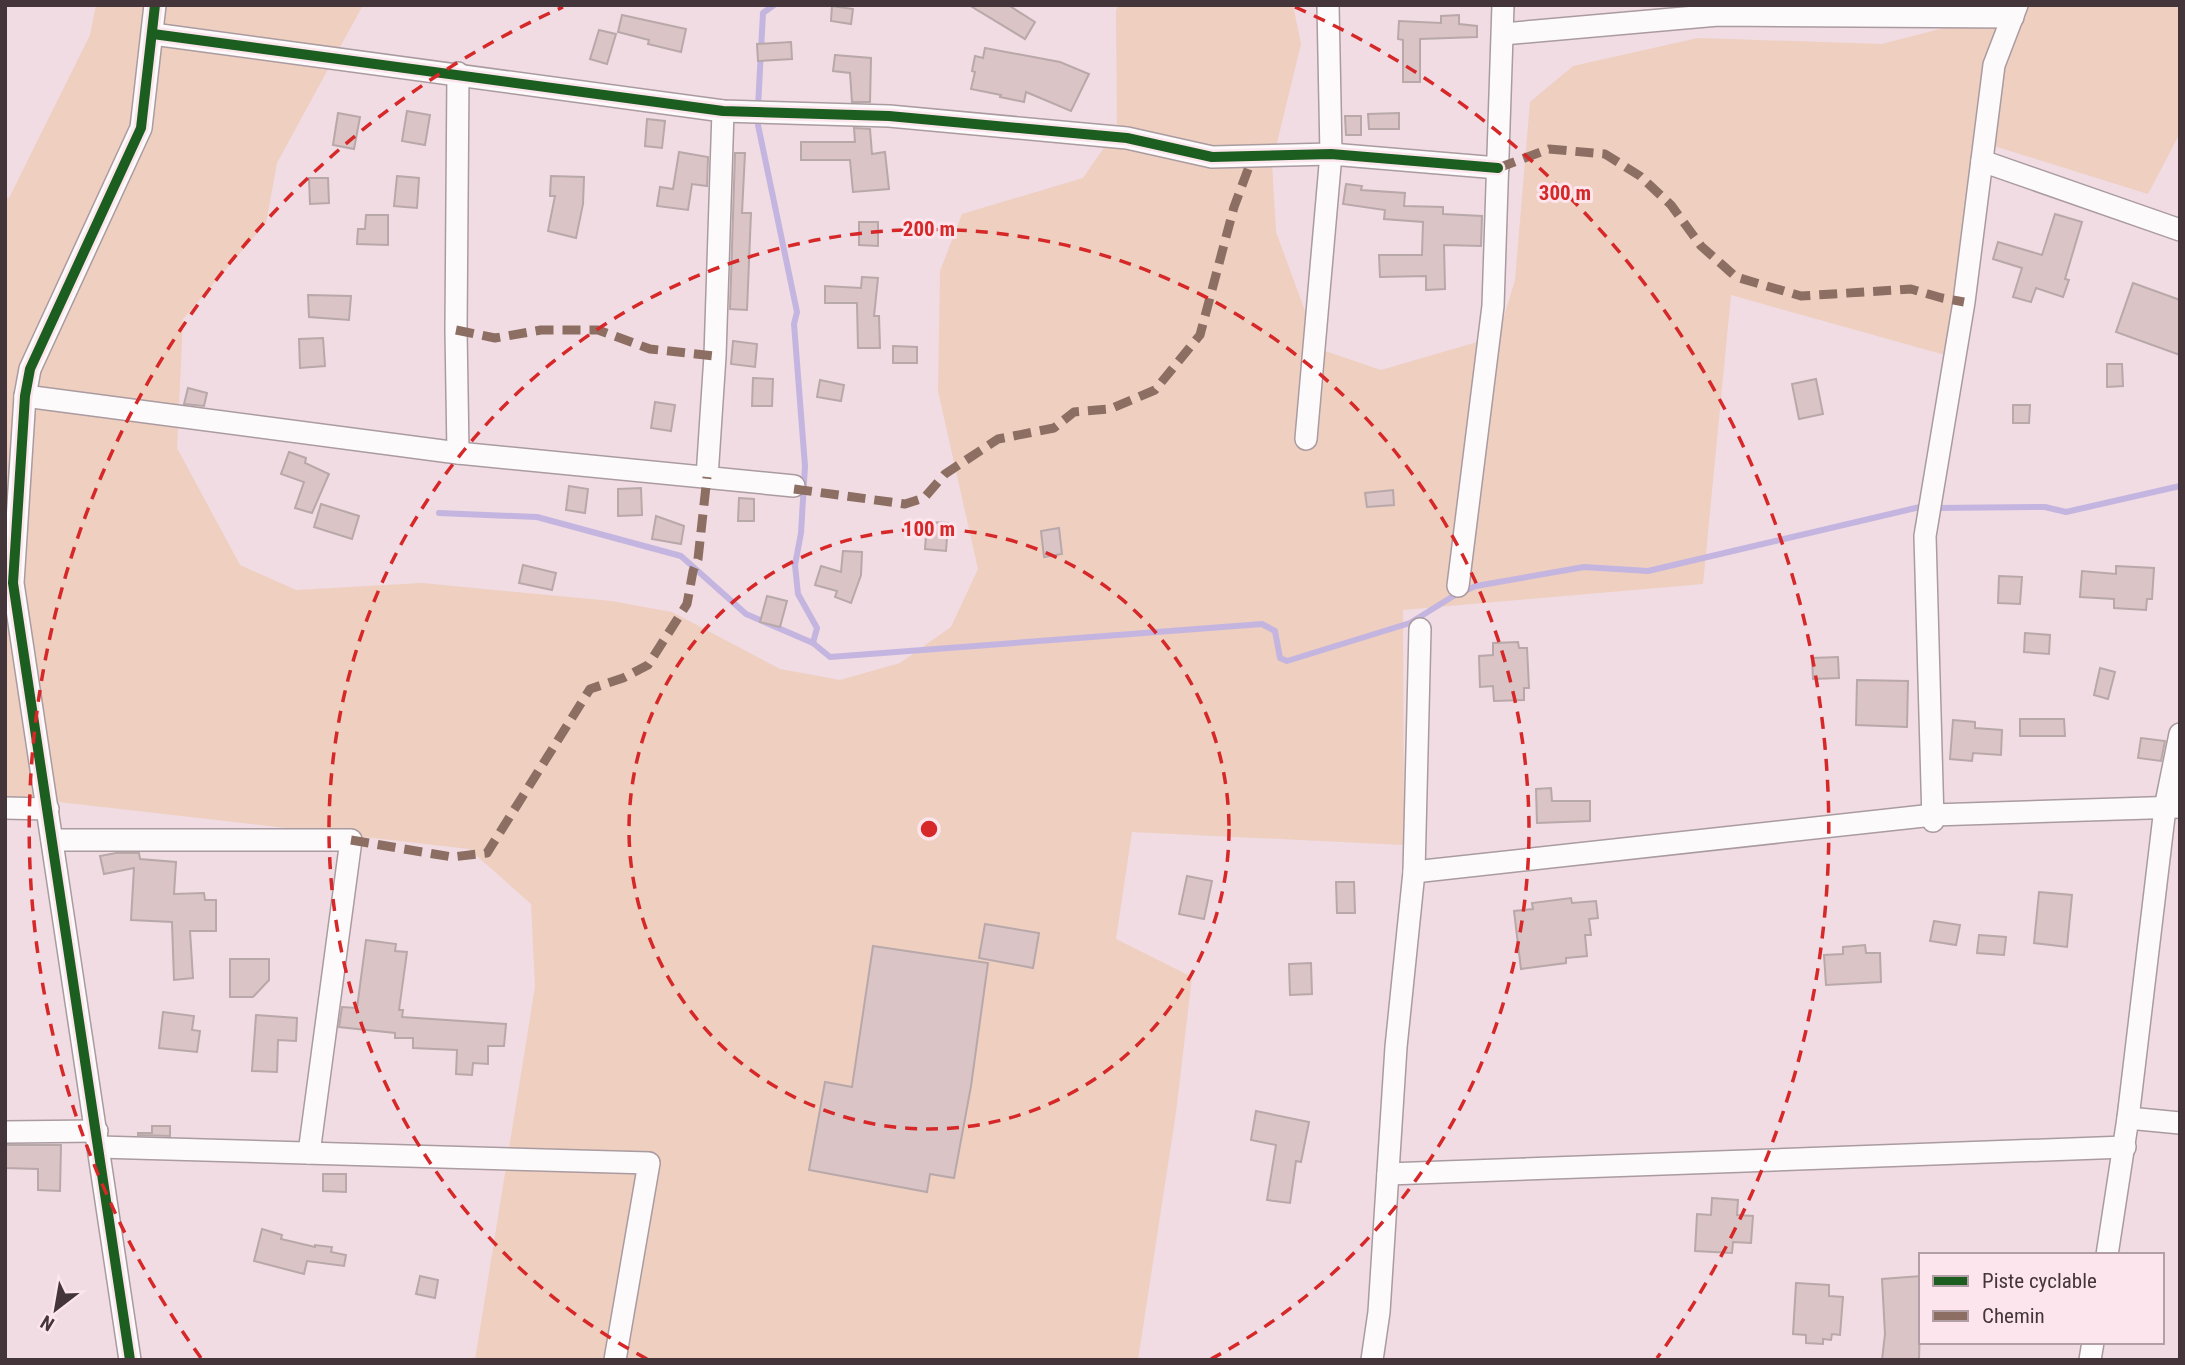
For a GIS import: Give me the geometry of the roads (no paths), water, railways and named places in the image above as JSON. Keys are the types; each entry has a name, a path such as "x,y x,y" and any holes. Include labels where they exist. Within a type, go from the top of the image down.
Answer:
{"street":[{"path":"130,1360 48,809 9,584 24,396 30,369 141,128 155,5"},
{"path":"1306,439 1331,154 1328,5"},
{"path":"1458,586 1493,306 1503,5"},
{"path":"1503,34 1715,10 2015,11 1994,65 1964,302 1925,536 1933,818"},
{"path":"153,34 458,73 723,111 889,116 1127,138 1212,157 1331,154 1498,168"},
{"path":"458,73 458,453"},
{"path":"707,477 715,356 723,111"},
{"path":"1982,161 2180,230"},
{"path":"24,396 458,453 794,486"},
{"path":"1372,1360 1379,1312 1396,1047 1414,872 1420,629"},
{"path":"2107,1253 2125,1147 2180,734"},
{"path":"5,808 48,809"},
{"path":"1414,872 1933,818 2172,808"},
{"path":"52,840 351,840 309,1153"},
{"path":"2129,1118 2180,1123"},
{"path":"5,1132 309,1153 649,1163 615,1360"},
{"path":"1388,1174 2125,1147"}],"waterway":[{"path":"758,107 763,13 774,5"},
{"path":"758,125 797,312 794,324 805,466 801,533 795,565 798,594 817,628 813,643 830,657 1262,624 1275,631 1280,658 1287,661 1410,623 1455,595 1476,586 1584,567 1648,571 1924,506"},
{"path":"1935,508 2045,507 2066,512 2180,486"},
{"path":"439,513 537,517 681,556 746,614 813,643"}]}
